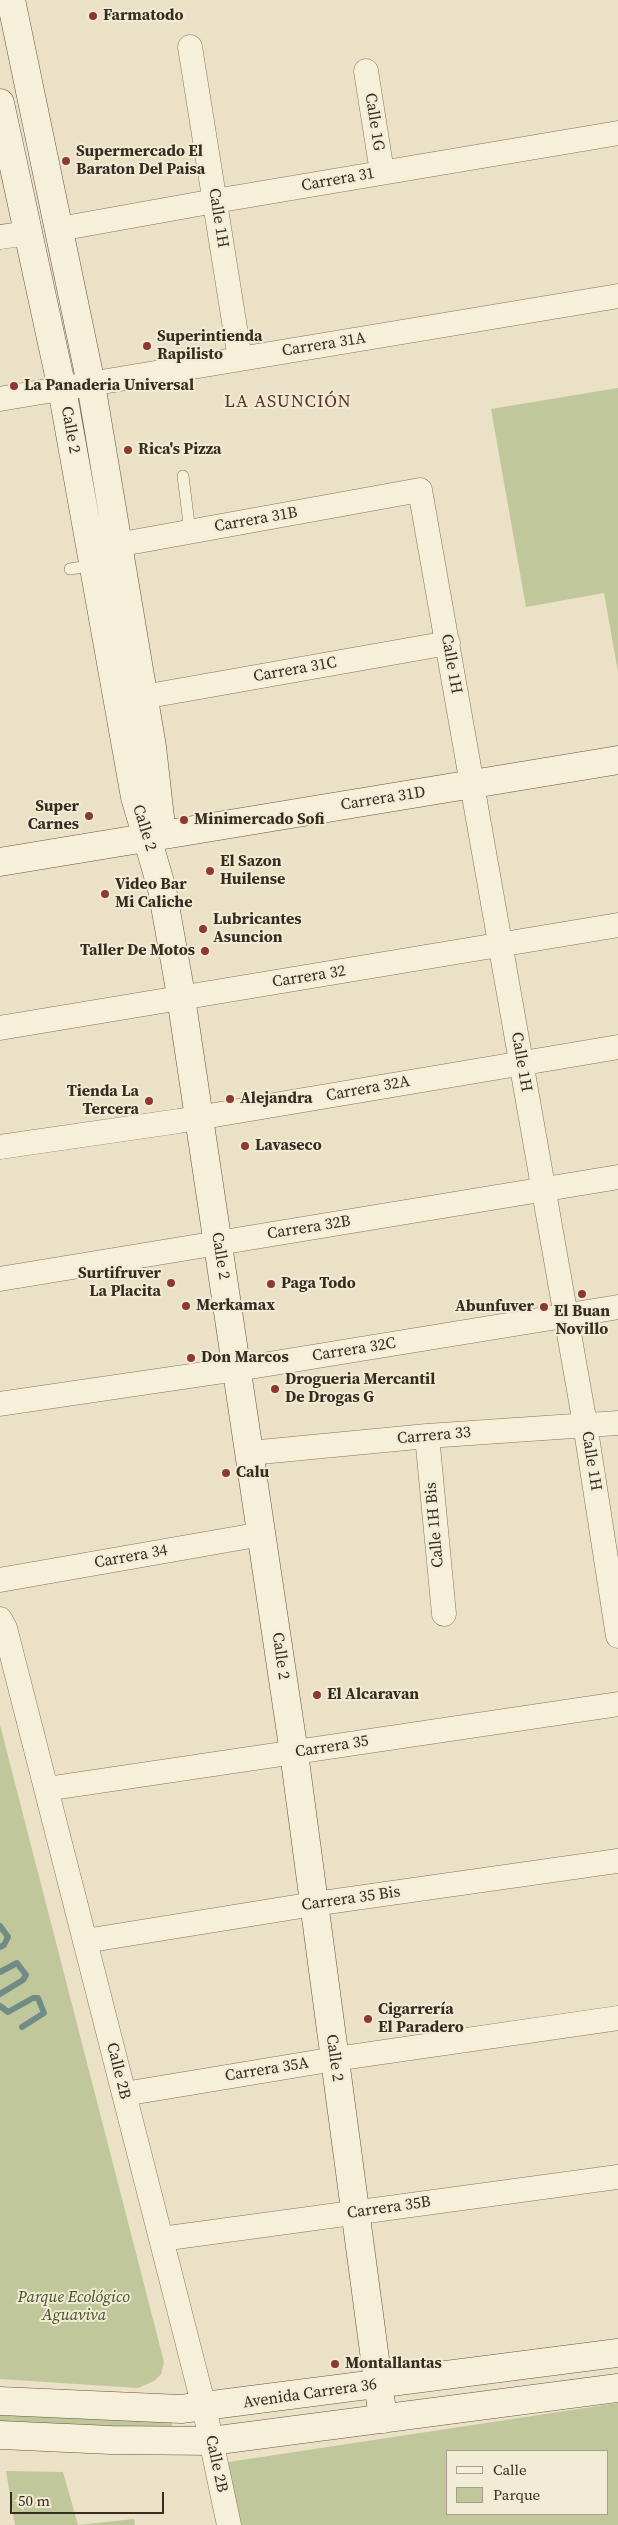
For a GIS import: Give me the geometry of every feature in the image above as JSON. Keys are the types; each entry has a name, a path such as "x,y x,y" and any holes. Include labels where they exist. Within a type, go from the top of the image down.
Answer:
{"street":[{"name":"Calle 2","path":"11,0 91,384 143,697 154,837 182,997 294,1753 383,2419"},
{"name":"Calle 1H","path":"190,47 240,359"},
{"name":"Calle 1G","path":"366,71 382,172"},
{"name":"Calle 2","path":"0,103 62,389 85,561 135,796 154,837"},
{"name":"Carrera 31","path":"59,230 382,172 618,133"},
{"path":"0,237 28,233"},
{"name":"Carrera 31A","path":"0,399 618,296"},
{"name":"Calle 1H","path":"420,490 585,1424 618,1636"},
{"name":"Carrera 31B","path":"85,561 118,545 420,490"},
{"name":"Carrera 31C","path":"143,697 448,643"},
{"name":"Carrera 31D","path":"0,862 618,760"},
{"name":"Carrera 32","path":"0,1028 618,925"},
{"name":"Carrera 32A","path":"0,1147 200,1117 618,1047"},
{"name":"Carrera 32B","path":"0,1279 618,1177"},
{"name":"Carrera 32C","path":"0,1404 238,1369 618,1307"},
{"name":"Carrera 33","path":"250,1453 427,1436 618,1423"},
{"name":"Calle 1H Bis","path":"427,1436 444,1614"},
{"name":"Carrera 34","path":"0,1580 262,1534"},
{"name":"Calle 2B","path":"0,1619 5,1628 204,2407 229,2525"},
{"name":"Carrera 35","path":"46,1789 618,1704"},
{"name":"Carrera 35 Bis","path":"85,1941 314,1904 618,1861"},
{"name":"Carrera 35A","path":"124,2094 335,2059 618,2018"},
{"name":"Carrera 35B","path":"161,2239 618,2177"},
{"name":"Avenida Carrera 36","path":"0,2401 164,2409 204,2407 618,2353"},
{"name":"Avenida Carrera 36","path":"0,2435 111,2440 211,2441 618,2388"}],"lane":[{"path":"183,476 190,532"}],"green space":[{"path":"618,388 618,672 604,593 526,607 491,409"},
{"name":"Parque Ecológico Aguaviva","path":"0,1725 164,2362 161,2374 154,2381 138,2388 0,2379"},
{"path":"618,2403 618,2525 238,2525 222,2463"},
{"path":"0,2412 172,2418 172,2431 0,2426"},
{"path":"6,2471 63,2472 78,2525 15,2525"},
{"path":"134,2519 135,2525 78,2525"}],"waterway":[{"path":"0,1926 8,1937 4,1945 0,1947"},
{"path":"0,1972 17,1963 26,1975 23,1980 0,1994"},
{"path":"0,2006 8,2012 33,1998 38,1998 44,2013 22,2027"}],"place":[{"name":"Farmatodo","path":"93,16"},
{"name":"Supermercado El Baraton Del Paisa","path":"66,161"},
{"name":"Superintienda Rapilisto","path":"147,346"},
{"name":"La Panaderia Universal","path":"14,386"},
{"name":"Rica's Pizza","path":"128,450"},
{"name":"Super Carnes","path":"89,816"},
{"name":"Minimercado Sofi","path":"184,820"},
{"name":"El Sazon Huilense","path":"210,871"},
{"name":"Video Bar Mi Caliche","path":"105,894"},
{"name":"Lubricantes Asuncion","path":"203,929"},
{"name":"Taller De Motos","path":"205,951"},
{"name":"Alejandra","path":"230,1099"},
{"name":"Tienda La Tercera","path":"149,1101"},
{"name":"Lavaseco","path":"245,1146"},
{"name":"Surtifruver La Placita","path":"171,1283"},
{"name":"Paga Todo","path":"271,1284"},
{"name":"El Buan Novillo","path":"582,1294"},
{"name":"Merkamax","path":"186,1306"},
{"name":"Abunfuver","path":"544,1307"},
{"name":"Don Marcos","path":"191,1358"},
{"name":"Drogueria Mercantil De Drogas G","path":"275,1389"},
{"name":"Calu","path":"226,1473"},
{"name":"El Alcaravan","path":"317,1695"},
{"name":"Cigarrería El Paradero","path":"368,2019"},
{"name":"Montallantas","path":"335,2364"}],"district":[{"name":"LA ASUNCIÓN","path":"288,402"}]}
